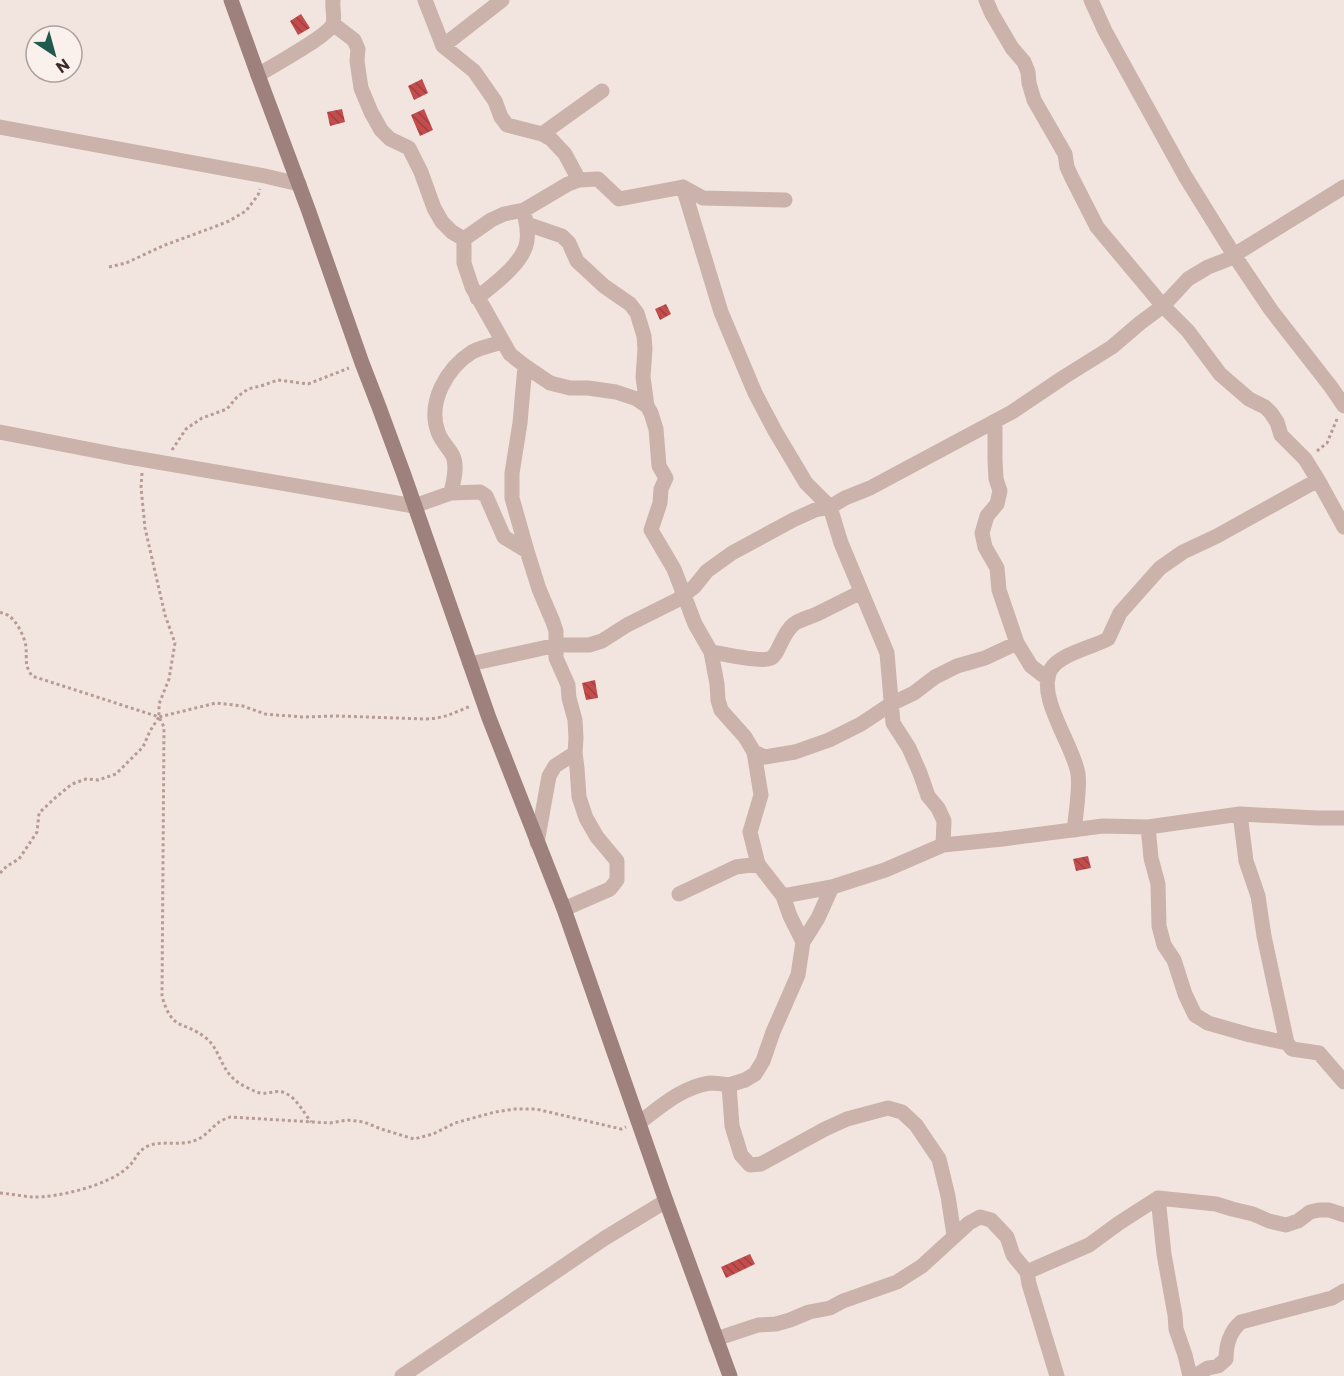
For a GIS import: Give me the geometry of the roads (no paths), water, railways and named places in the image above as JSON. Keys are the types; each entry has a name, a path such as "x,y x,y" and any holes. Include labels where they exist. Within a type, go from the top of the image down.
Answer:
{"main road":[{"path":"231,0 489,718 564,909 666,1202 730,1376"}],"street":[{"path":"258,75 322,35 333,24 333,0"},
{"path":"443,46 502,0"},
{"path":"986,0 1012,48 1024,62 1034,100 1065,154 1071,176 1096,227 1163,306 1188,331 1225,378 1249,399 1265,407 1271,413 1281,435 1305,459 1344,527"},
{"path":"1091,0 1105,31 1185,176 1271,310 1331,387 1341,411"},
{"path":"424,1 443,46 474,71 495,101 507,125 542,134 551,139 565,154 579,180"},
{"path":"333,24 354,40 358,49 357,61 361,88 381,130 390,139 409,148 442,222 464,239"},
{"path":"542,134 602,91"},
{"path":"0,127 299,184"},
{"path":"525,217 568,184 598,178 619,199 683,187 703,198 785,200"},
{"path":"683,187 721,312 755,393 806,483 830,507 841,543 884,642 893,723 909,748 928,796 938,808 944,821 943,844"},
{"path":"470,664 557,645 589,645 602,641 627,625 685,595 707,571 732,553 814,510 830,507 870,488 1012,412 1112,347 1163,306 1188,279 1234,255 1344,187"},
{"path":"464,239 491,220 504,214 525,217 562,236 569,243 577,261 604,286 630,304 637,314 644,336 643,377 647,406 656,429 659,466 666,478 651,530 674,569 695,624 711,652 718,700 722,710 745,737 754,752 761,795 750,832 758,856 758,864 783,896 803,942"},
{"path":"477,298 520,259 527,243 525,217"},
{"path":"464,239 465,263 472,287 510,354 550,383 570,388 616,392 637,399 647,406"},
{"path":"451,493 454,458 438,433 435,418 437,398 450,371 463,359 473,352 504,342"},
{"path":"525,366 520,423 512,473 512,498 539,589 556,631 556,658 568,685 575,720 579,797 586,818 597,837 617,861 617,880 610,890 564,909"},
{"path":"995,421 996,479 1000,491 996,504 987,516 982,533 985,547 997,568 999,590 1017,643 1031,666 1048,678"},
{"path":"0,432 150,461 414,506 451,493 480,492 486,496 504,537 527,551"},
{"path":"1074,830 1079,776 1076,761 1061,731 1047,688 1051,669 1062,659 1075,652 1108,639 1120,613 1160,568 1183,552 1217,536 1318,480"},
{"path":"711,652 752,659 771,658 776,654 787,630 795,623 861,592"},
{"path":"754,752 765,757 795,752 845,732 914,693 935,676 957,666 985,658 1017,643"},
{"path":"537,843 549,776 555,766 575,753"},
{"path":"783,896 832,887 885,870 943,844 1103,826 1148,827 1240,814 1344,818"},
{"path":"1240,814 1246,861 1258,896 1264,936 1287,1043 1292,1049 1318,1053 1344,1082"},
{"path":"1148,827 1151,858 1158,885 1159,926 1164,945 1174,960 1189,1006 1195,1016 1208,1023 1287,1043"},
{"path":"679,894 736,867 758,864"},
{"path":"639,1123 665,1103 693,1087 712,1083 729,1085 755,1074 763,1061 798,975 803,942 818,918 832,887"},
{"path":"729,1085 732,1126 741,1155 750,1165 761,1164 847,1119 888,1108 902,1112 916,1125 939,1159 954,1235"},
{"path":"1027,1272 1089,1245 1158,1198 1216,1204 1286,1225 1298,1221 1310,1212 1319,1210 1329,1210 1344,1215"},
{"path":"1158,1198 1176,1329 1190,1376"},
{"path":"402,1376 605,1238 666,1202"},
{"path":"716,1339 758,1325 783,1322 809,1312 830,1308 843,1300 897,1282 922,1266 954,1235 980,1217 991,1220 1007,1238 1013,1255 1027,1272 1057,1376"},
{"path":"1195,1376 1208,1368 1218,1366 1226,1359 1229,1339 1234,1327 1240,1322 1332,1298 1344,1291"}]}
